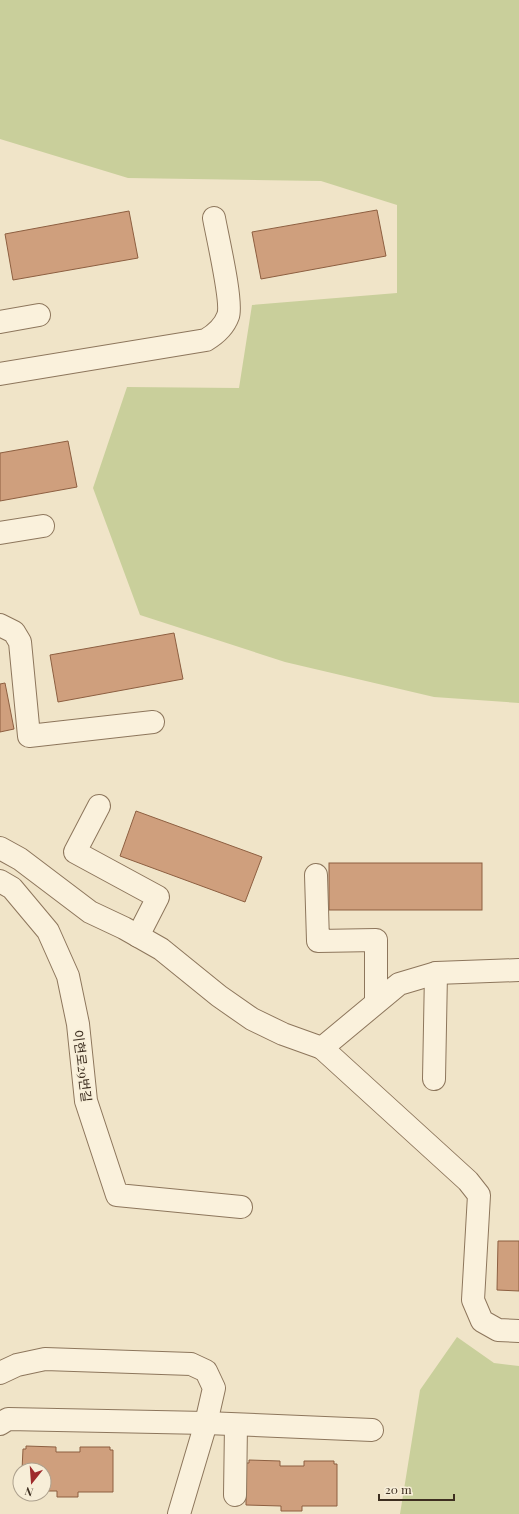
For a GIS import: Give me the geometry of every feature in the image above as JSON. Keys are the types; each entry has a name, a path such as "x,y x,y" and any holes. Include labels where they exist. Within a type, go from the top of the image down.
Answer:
{"street":[{"path":"0,374 206,340 216,334 223,326 229,314 228,298 214,218"},
{"path":"0,322 39,315"},
{"path":"0,533 43,526"},
{"path":"0,625 14,632 20,642 29,736 153,722"},
{"path":"99,806 75,852 158,896 138,936"},
{"path":"0,848 20,859 90,912 161,948 219,996 252,1019 283,1034 322,1048 468,1181 479,1195 473,1300 482,1321 498,1330 519,1331"},
{"path":"316,875 318,940 376,940 376,1002"},
{"name":"이현로29번길","path":"0,881 12,888 48,931 68,976 78,1024 86,1101 117,1195 241,1207"},
{"path":"322,1048 399,984 436,973 519,970"},
{"path":"434,1079 436,973"},
{"path":"0,1373 17,1365 45,1359 191,1364 206,1371 214,1388 206,1423 179,1514"},
{"path":"0,1424 8,1419 206,1423 372,1430"},
{"path":"235,1495 236,1425"}],"green space":[{"path":"0,0 519,0 519,703 434,697 285,662 140,615 93,488 127,387 239,388 252,305 397,293 397,205 321,181 128,178 0,139"},
{"path":"457,1337 494,1363 519,1366 519,1514 400,1514 420,1390"}],"building":[{"path":"377,210 386,256 261,279 252,232"},
{"path":"129,211 138,258 13,280 5,234"},
{"path":"68,441 77,487 0,501 0,453"},
{"path":"174,633 183,679 58,702 50,655"},
{"path":"5,683 14,729 0,732 0,684"},
{"path":"136,811 262,857 245,902 120,856"},
{"path":"329,863 482,863 482,910 329,910"},
{"path":"498,1241 519,1241 519,1291 497,1290"},
{"path":"26,1446 56,1447 56,1452 80,1452 80,1447 110,1447 110,1450 113,1450 113,1492 78,1492 78,1497 57,1497 57,1491 52,1491 52,1462 22,1462 23,1449 26,1449"},
{"path":"249,1460 280,1461 280,1466 304,1466 304,1461 334,1461 334,1464 337,1464 337,1506 302,1506 302,1511 281,1511 281,1506 246,1505 246,1463 249,1463"}]}
